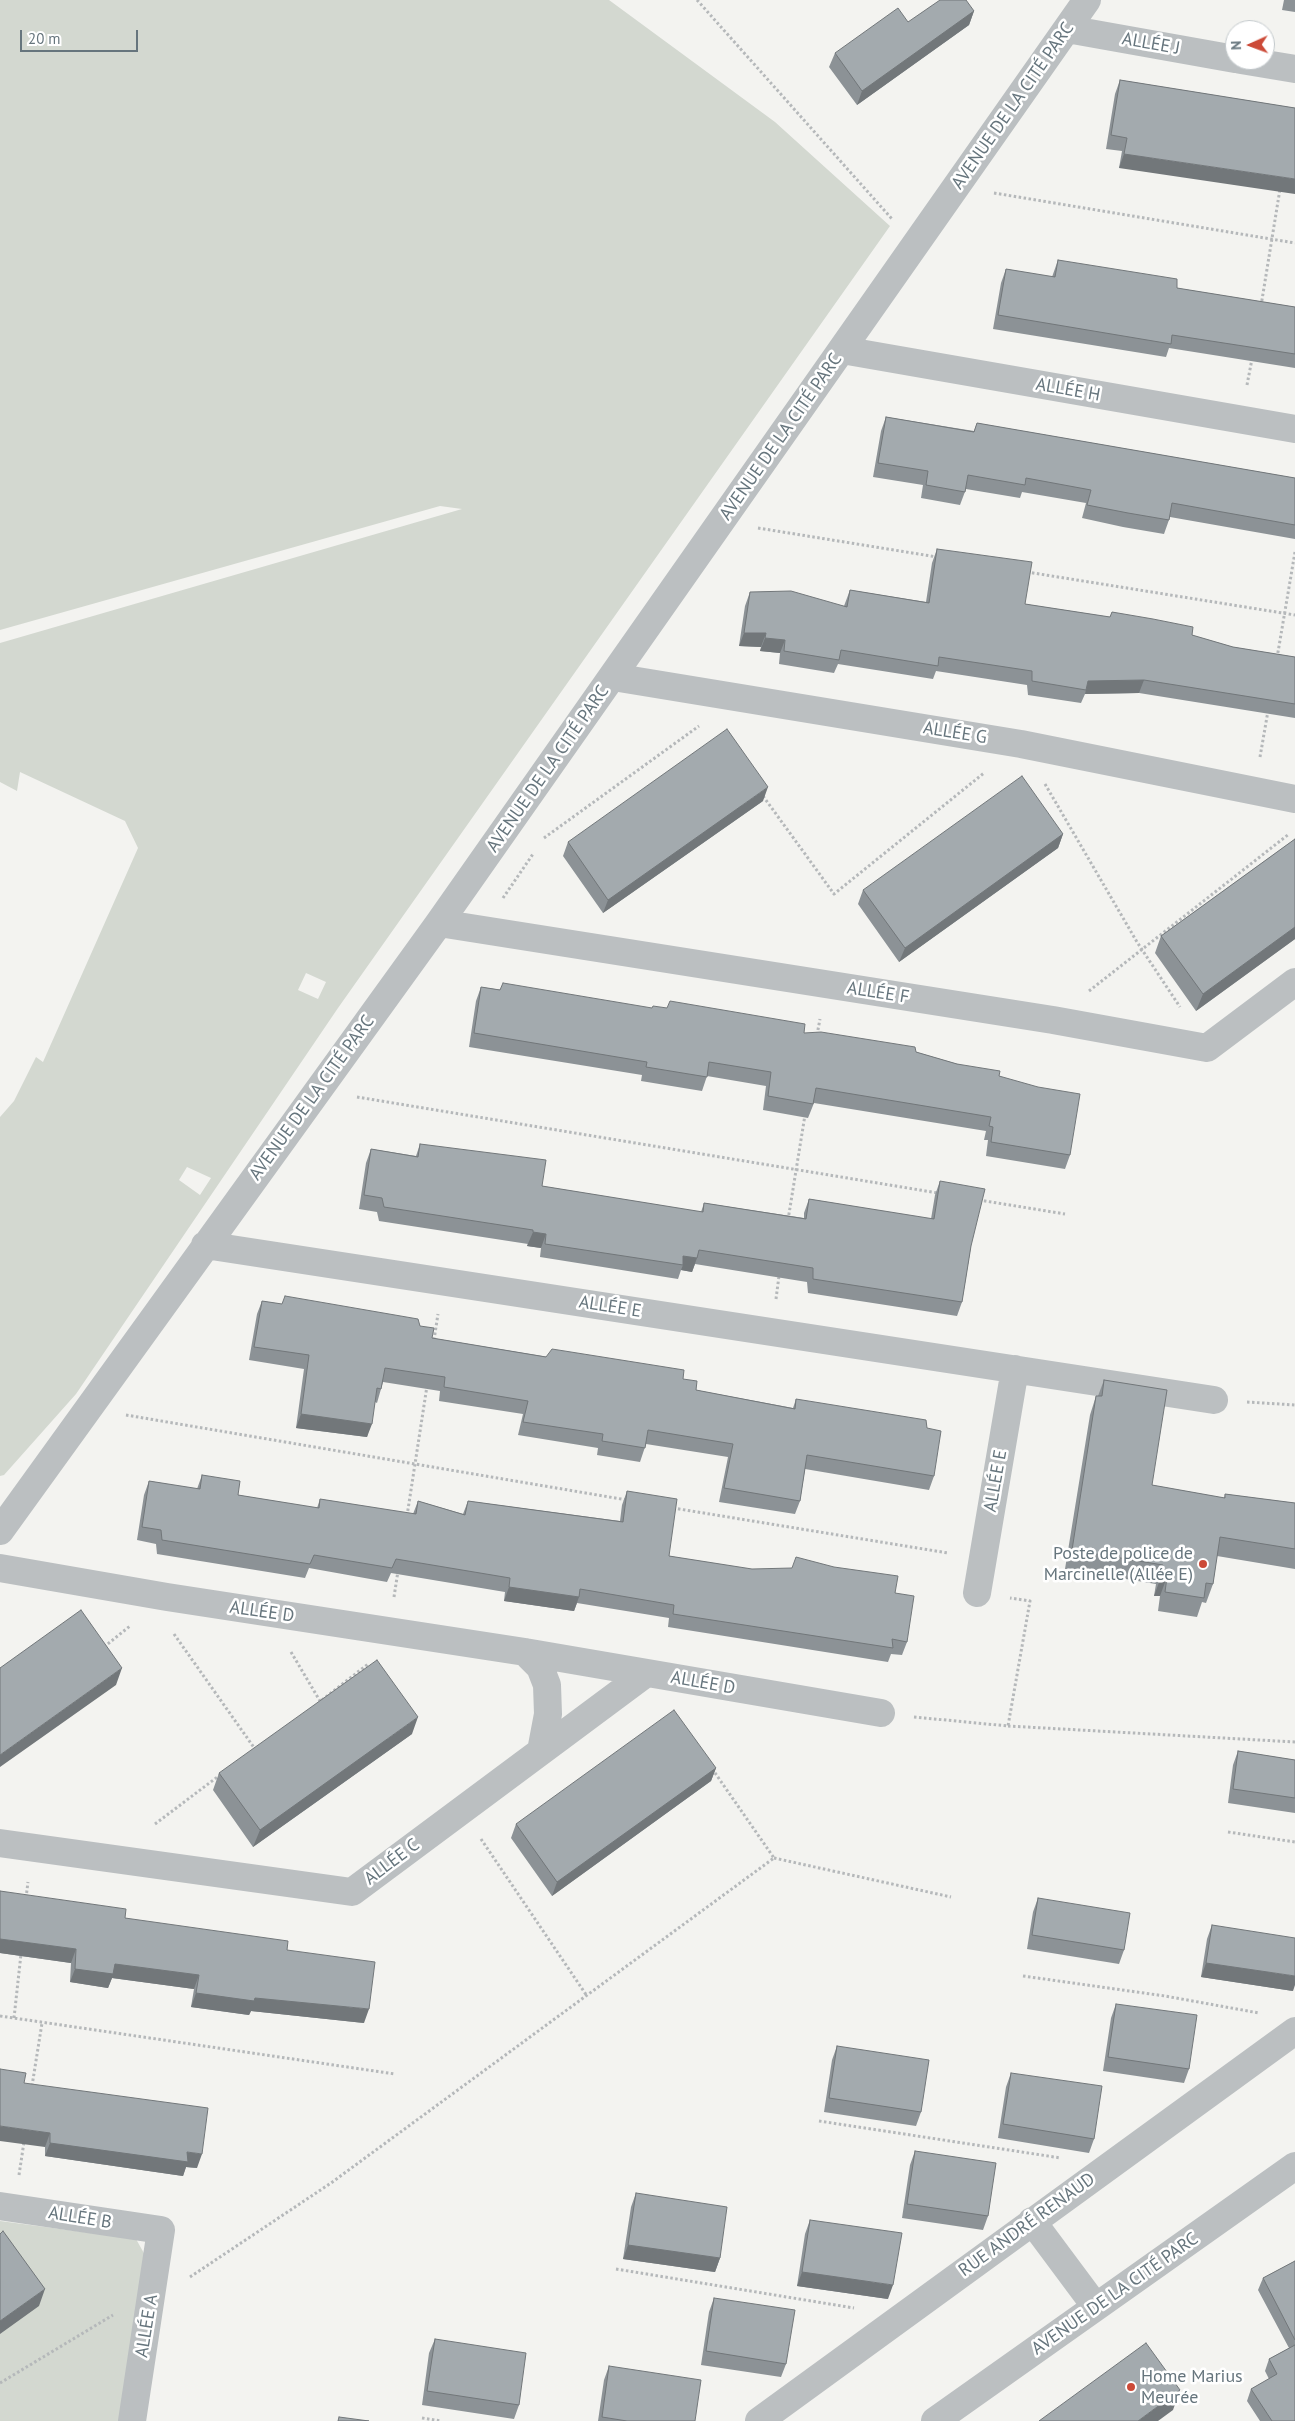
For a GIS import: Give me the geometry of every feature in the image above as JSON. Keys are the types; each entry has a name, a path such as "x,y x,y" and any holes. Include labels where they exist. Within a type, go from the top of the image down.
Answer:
{"street":[{"name":"AVENUE DE LA CITÉ PARC","path":"0,1531 439,923 1087,0"},
{"name":"ALLÉE J","path":"1067,29 1225,57"},
{"path":"1275,66 1295,70"},
{"name":"ALLÉE H","path":"842,350 1295,429"},
{"name":"ALLÉE G","path":"613,676 1021,744 1295,799"},
{"name":"ALLÉE F","path":"439,923 1053,1020 1207,1048"},
{"path":"1207,1048 1295,982"},
{"name":"ALLÉE E","path":"205,1245 1214,1400"},
{"name":"ALLÉE E","path":"977,1593 1015,1369"},
{"name":"ALLÉE D","path":"0,1568 268,1613 525,1652 881,1713"},
{"path":"525,1652 540,1667 547,1686 548,1714 541,1751"},
{"name":"ALLÉE C","path":"0,1843 352,1892 645,1674"},
{"name":"RUE ANDRÉ RENAUD","path":"759,2421 1295,2031"},
{"name":"AVENUE DE LA CITÉ PARC","path":"935,2421 1295,2166"},
{"name":"ALLÉE B","path":"7,2207 161,2230"},
{"path":"1032,2221 1096,2307"},
{"name":"ALLÉE A","path":"132,2421 161,2230"}],"path":[{"path":"697,0 915,246"},
{"path":"1259,315 1282,180"},
{"path":"990,192 1295,243"},
{"path":"1242,420 1253,353"},
{"path":"753,528 940,558"},
{"path":"1276,660 1295,552"},
{"path":"1019,570 1295,615"},
{"path":"1254,792 1268,707"},
{"path":"540,844 545,836 707,721"},
{"path":"759,792 834,894 1021,744 1142,950 1207,1048"},
{"path":"1053,1020 1295,829"},
{"path":"482,930 534,852"},
{"path":"816,1043 825,984"},
{"path":"317,1090 940,1194"},
{"path":"787,1227 806,1111"},
{"path":"969,1198 1065,1214"},
{"path":"770,1332 780,1274"},
{"path":"432,1349 443,1281"},
{"path":"406,1522 428,1378"},
{"path":"1214,1400 1295,1405"},
{"path":"90,1408 629,1500"},
{"path":"668,1507 921,1550 983,1557"},
{"path":"313,1706 399,1632 400,1562"},
{"path":"977,1593 1030,1601 1008,1726"},
{"path":"268,1613 320,1701"},
{"path":"172,1630 255,1749"},
{"path":"881,1713 1008,1726 1295,1742"},
{"path":"247,1755 262,1744"},
{"path":"707,1762 774,1858 951,1897"},
{"path":"155,1824 224,1772"},
{"path":"462,1810 586,1996"},
{"path":"1228,1832 1295,1842"},
{"path":"26,1904 31,1847"},
{"path":"0,2382 151,2298 331,2183 774,1858"},
{"path":"14,2018 21,1952"},
{"path":"1023,1976 1165,1996 1267,2015"},
{"path":"0,2016 395,2074"},
{"path":"32,2091 42,2022"},
{"path":"819,2121 1109,2165"},
{"path":"7,2207 24,2140"},
{"path":"616,2268 903,2316"},
{"path":"422,2418 441,2421"}],"shaded area":[{"path":"0,0 609,0 775,122 890,226 338,1008 76,1394 4,1475 0,1476 0,1117 14,1101 36,1057 43,1062 138,848 125,821 20,772 17,791 0,782 0,643 462,509 440,506 0,630","holes":["306,973 326,982 318,999 298,990","187,1167 211,1178 200,1195 179,1180"]},
{"path":"0,2221 136,2239 155,2273 132,2421 0,2421"}],"building":[{"path":"940,0 966,0 974,11 862,91 835,53 898,8 908,22"},
{"path":"1120,80 1295,108 1295,179 1124,154 1127,138 1111,135"},
{"path":"1058,260 1177,279 1177,288 1295,307 1295,354 1172,335 1171,344 998,315 1006,269 1055,277"},
{"path":"886,417 974,432 977,423 1295,478 1295,525 1172,503 1169,520 1128,513 1087,505 1091,490 1026,478 1025,485 968,475 965,492 926,485 928,471 878,463"},
{"path":"937,549 1032,562 1025,604 1110,617 1112,612 1153,619 1193,627 1192,635 1233,647 1295,657 1295,704 1144,680 1088,681 1086,690 1032,681 1032,671 939,657 938,666 841,650 839,660 784,651 785,640 765,638 766,633 744,633 750,592 791,591 847,607 850,590 929,603"},
{"path":"727,729 768,787 608,900 568,842"},
{"path":"1022,776 1063,834 905,948 863,890"},
{"path":"1295,839 1295,927 1203,994 1161,936"},
{"path":"503,983 652,1008 653,1006 667,1008 670,1001 805,1024 804,1033 821,1032 915,1047 916,1052 957,1064 1000,1071 999,1076 1038,1087 1080,1094 1070,1155 991,1142 993,1127 989,1126 991,1117 816,1088 813,1104 768,1096 771,1072 709,1062 707,1077 646,1067 647,1062 474,1033 481,987 500,990"},
{"path":"420,1144 546,1160 542,1186 703,1212 704,1203 806,1219 809,1199 934,1219 940,1181 985,1189 971,1246 962,1302 813,1279 813,1268 699,1250 697,1258 683,1256 683,1265 545,1244 546,1234 533,1232 533,1230 384,1207 382,1198 364,1195 371,1149 418,1157"},
{"path":"285,1296 418,1319 420,1326 434,1328 432,1338 546,1357 552,1349 684,1370 683,1379 697,1381 696,1390 795,1409 796,1399 926,1420 927,1428 941,1431 934,1476 807,1455 800,1501 724,1488 733,1444 648,1430 645,1448 602,1441 603,1434 523,1422 528,1401 444,1387 445,1377 385,1368 381,1389 377,1388 372,1424 301,1414 309,1355 254,1347 262,1301 282,1304"},
{"path":"1104,1380 1167,1390 1152,1485 1225,1498 1225,1494 1295,1503 1295,1549 1220,1537 1213,1584 1206,1583 1204,1598 1165,1592 1167,1577 1161,1577 1163,1565 1072,1550 1096,1396 1102,1396"},
{"path":"202,1475 240,1481 238,1495 319,1508 320,1499 416,1514 418,1501 465,1515 468,1501 623,1522 627,1491 677,1499 669,1556 752,1569 792,1568 796,1557 834,1567 898,1576 895,1593 914,1596 907,1642 892,1639 893,1648 673,1614 674,1605 580,1589 579,1597 509,1587 510,1578 396,1559 392,1568 314,1555 310,1564 162,1540 161,1530 142,1527 149,1481 200,1489"},
{"path":"81,1610 122,1668 0,1755 0,1668"},
{"path":"377,1660 418,1717 260,1830 219,1773"},
{"path":"674,1710 716,1768 557,1882 516,1824"},
{"path":"1238,1751 1295,1760 1295,1798 1233,1789"},
{"path":"0,1891 126,1909 125,1918 288,1941 287,1950 375,1962 369,2009 255,1998 254,2001 196,1993 199,1975 115,1964 113,1974 75,1969 76,1949 0,1939"},
{"path":"1038,1898 1130,1913 1124,1950 1032,1935"},
{"path":"1212,1925 1295,1938 1295,1976 1206,1963"},
{"path":"1116,2004 1197,2015 1189,2069 1108,2057"},
{"path":"837,2046 929,2060 921,2112 829,2098"},
{"path":"0,2069 26,2073 24,2083 208,2108 202,2154 187,2152 188,2162 50,2143 50,2133 0,2126"},
{"path":"1011,2073 1102,2086 1094,2139 1003,2124"},
{"path":"915,2151 996,2163 988,2216 907,2204"},
{"path":"636,2193 727,2207 720,2258 628,2245"},
{"path":"810,2220 902,2233 893,2285 802,2272"},
{"path":"3,2231 45,2289 0,2321 0,2234"},
{"path":"1295,2261 1295,2340 1263,2278"},
{"path":"714,2298 795,2310 786,2364 706,2351"},
{"path":"435,2339 526,2353 519,2405 427,2391"},
{"path":"1146,2343 1180,2390 1138,2421 1039,2421"},
{"path":"1295,2345 1295,2421 1272,2421 1251,2389 1277,2374 1269,2359"},
{"path":"609,2366 701,2380 695,2421 627,2421 602,2417"},
{"path":"339,2417 369,2421 338,2421"}],"place":[{"name":"Poste de police de Marcinelle (Allée E)","path":"1203,1564"},
{"name":"Home Marius Meurée","path":"1131,2387"}]}
